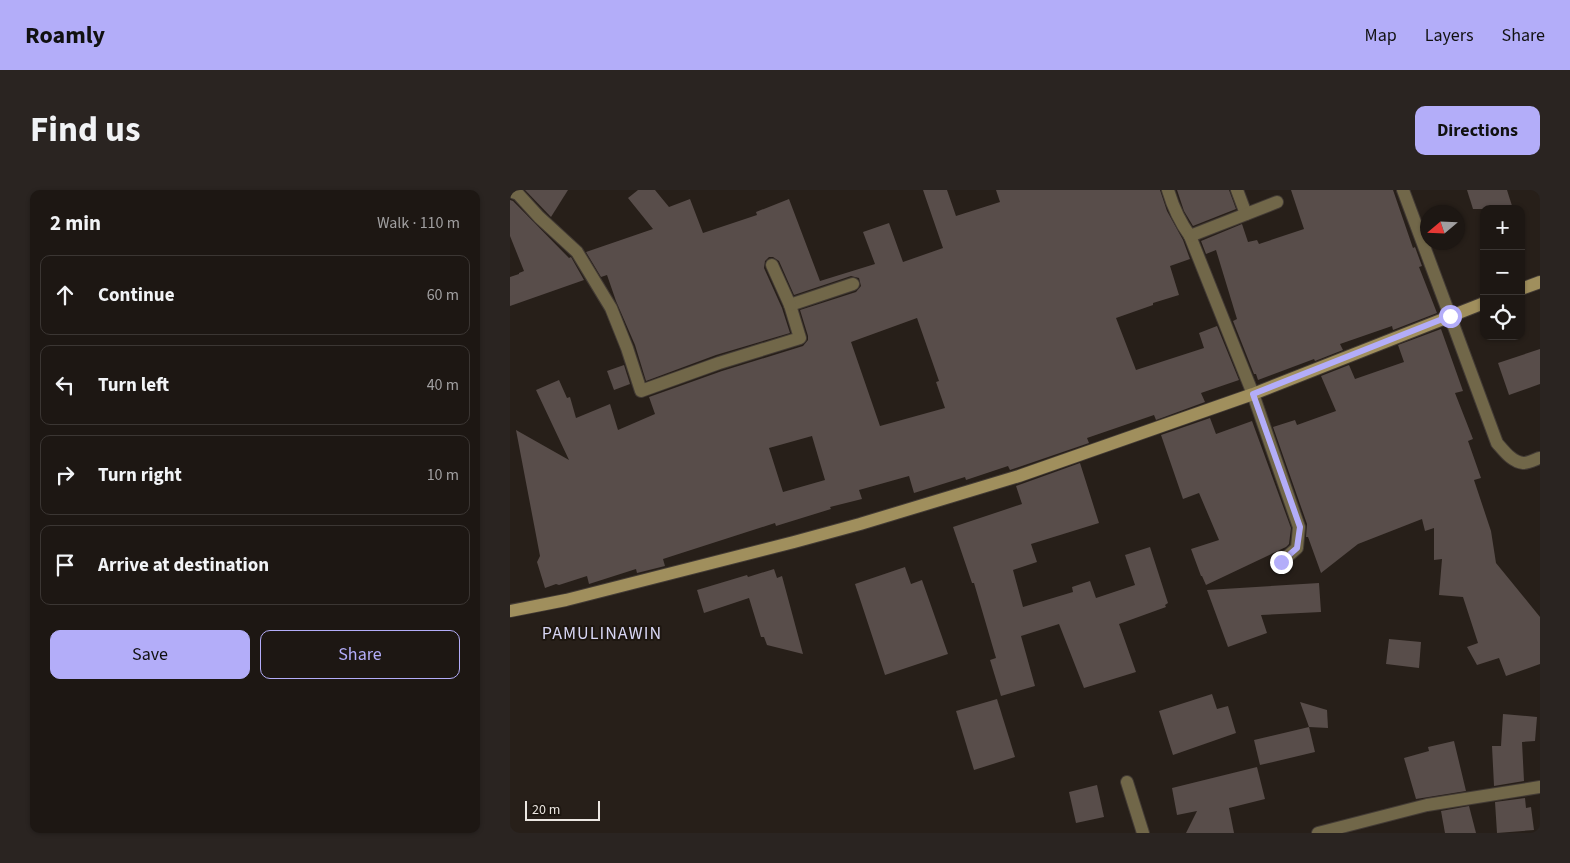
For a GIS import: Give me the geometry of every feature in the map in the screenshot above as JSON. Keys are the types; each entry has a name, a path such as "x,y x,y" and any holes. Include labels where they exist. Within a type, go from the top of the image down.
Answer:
{"street":[{"path":"1168,190 1172,205 1190,236 1253,394 1300,527 1297,548 1281,562"},
{"path":"1237,190 1246,214"},
{"path":"1403,190 1498,443 1506,454 1515,460 1524,463 1539,458"},
{"path":"510,191 518,194 539,217 578,252 611,308 641,391 800,338 790,305 772,266"},
{"path":"1190,236 1277,202"},
{"path":"1525,288 1540,282"},
{"path":"790,305 853,284"},
{"path":"510,612 670,574 860,524 1019,476 1253,394 1480,304"},
{"path":"1127,782 1143,833"},
{"path":"1318,833 1427,805 1540,787"}],"building":[{"path":"525,190 568,190 551,217"},
{"path":"638,190 655,190 669,207 690,199 703,233 757,215 756,212 789,199 820,281 875,264 863,232 889,223 903,262 943,248 923,190 947,190 956,216 1000,202 996,190 1160,190 1167,211 1183,240 1190,259 1170,266 1179,295 1116,318 1136,370 1204,348 1199,333 1217,326 1239,380 1201,393 1205,402 1156,420 1154,415 1087,438 1089,443 1010,470 1008,466 966,480 965,477 914,493 909,476 859,490 862,499 830,507 831,509 776,526 775,523 663,559 665,566 637,573 636,569 589,584 587,576 545,588 537,562 540,556 516,430 569,460 536,390 559,380 567,398 570,397 576,418 610,404 618,430 655,414 649,397 722,371 803,346 808,340 808,336 800,310 856,292 861,286 859,278 851,276 794,295 779,261 769,257 765,261 764,268 782,308 790,333 716,355 646,381 635,345 607,275 601,277 586,252 653,229 628,198","holes":["917,318 939,381 936,382 945,408 880,426 851,342","812,436 825,480 783,492 769,448"]},
{"path":"1177,190 1229,190 1236,209 1193,226 1184,211"},
{"path":"1291,190 1393,190 1413,248 1415,247 1422,266 1419,267 1437,313 1393,330 1392,326 1340,344 1343,350 1258,380 1233,321 1237,319 1216,250 1206,254 1201,241 1242,224 1248,242 1257,240 1259,244 1304,229"},
{"path":"1467,190 1507,190 1512,205 1480,205 1480,209 1473,209"},
{"path":"510,200 569,258 571,257 584,280 510,306 510,277 524,271 510,236"},
{"path":"1441,329 1463,391 1455,393 1473,439 1468,441 1481,478 1474,480 1491,531 1496,563 1540,617 1540,664 1506,676 1499,658 1477,665 1467,647 1478,643 1463,597 1439,595 1442,559 1434,560 1434,528 1425,531 1422,519 1358,544 1321,573 1308,537 1306,537 1307,524 1273,427 1295,420 1297,425 1336,411 1321,376 1349,365 1355,379 1404,362 1398,345"},
{"path":"1540,349 1540,384 1509,395 1498,363"},
{"path":"624,365 630,384 614,390 607,371"},
{"path":"1210,418 1216,434 1252,421 1291,528 1289,544 1286,547 1206,585 1191,549 1219,540 1199,493 1183,499 1161,435"},
{"path":"1080,463 1099,523 1031,544 1037,562 1013,570 1023,607 1073,592 1072,587 1090,581 1096,598 1135,585 1125,555 1150,547 1168,603 1165,605 1166,607 1119,624 1136,672 1084,688 1059,624 1021,636 1035,686 1001,696 990,660 996,658 974,583 972,583 953,527 1022,504 1016,486"},
{"path":"905,567 911,584 922,580 948,654 885,675 855,584"},
{"path":"774,569 777,578 782,576 803,654 767,645 764,637 761,637 749,598 704,613 697,590"},
{"path":"1319,583 1321,612 1261,615 1267,633 1228,647 1207,590"},
{"path":"1389,639 1421,642 1419,668 1386,664"},
{"path":"1212,694 1217,709 1228,706 1236,733 1173,755 1159,711"},
{"path":"997,699 1015,757 974,770 956,711"},
{"path":"1300,702 1327,710 1328,728 1309,727"},
{"path":"1503,714 1537,717 1535,741 1522,742 1524,781 1494,786 1492,746 1501,746"},
{"path":"1309,727 1315,752 1260,765 1254,740"},
{"path":"1454,741 1466,791 1416,799 1404,758 1429,751 1428,747"},
{"path":"1257,767 1265,799 1229,808 1234,833 1186,833 1197,811 1177,815 1172,788"},
{"path":"1097,785 1104,817 1076,823 1069,792"},
{"path":"1525,798 1526,808 1531,807 1534,830 1497,833 1495,802"},
{"path":"1469,806 1476,833 1445,833 1441,811"}],"district":[{"name":"PAMULINAWIN","path":"602,633"}],"route":[{"path":"1281,562 1297,548 1300,527 1253,394 1450,316"}]}
